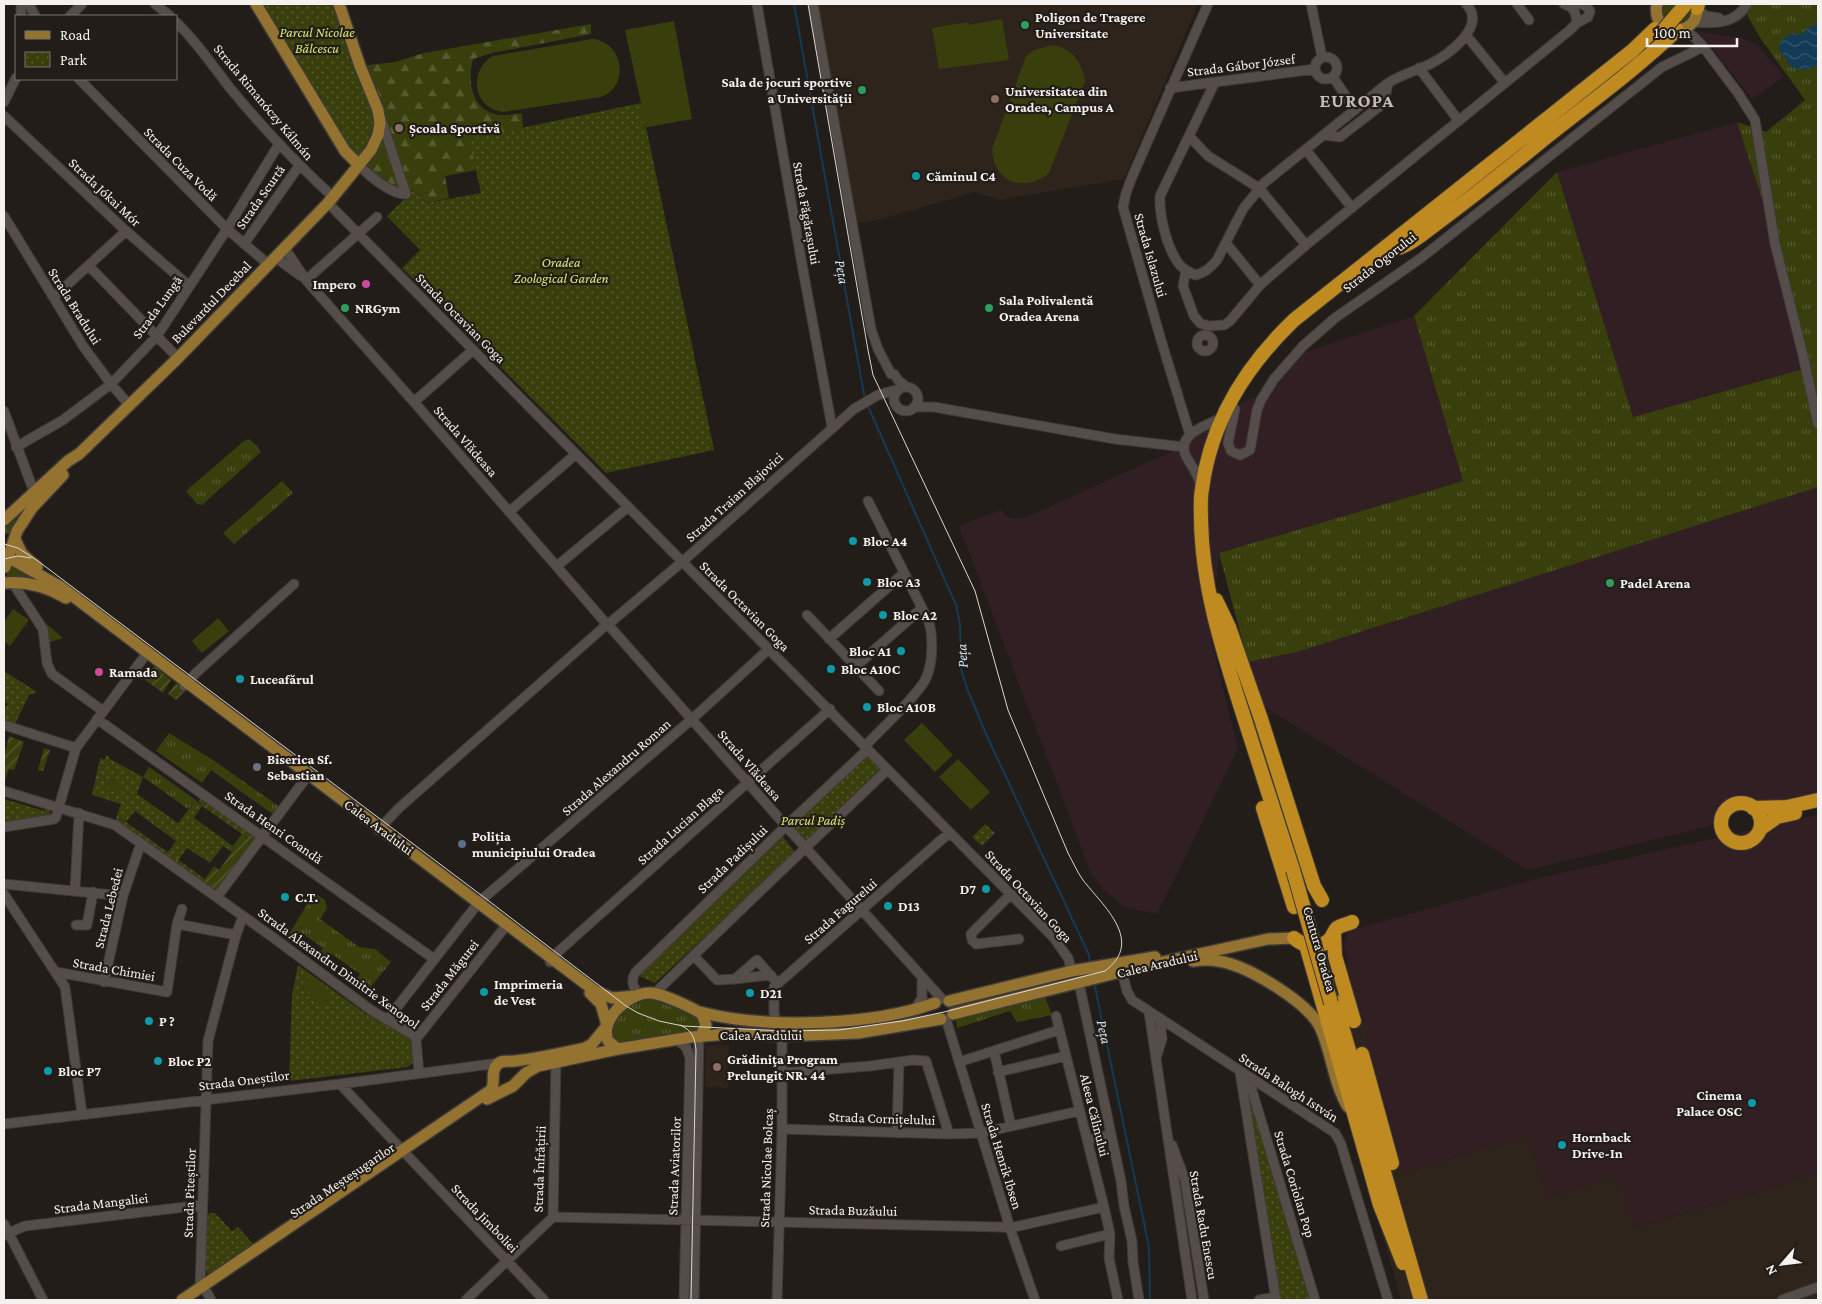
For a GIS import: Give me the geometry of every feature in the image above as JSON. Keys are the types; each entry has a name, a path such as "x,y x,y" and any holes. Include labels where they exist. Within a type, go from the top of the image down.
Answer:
{"highway":[{"name":"Strada Ogorului","path":"1207,584 1201,532 1201,491 1211,447 1222,418 1242,380 1261,354 1274,339 1313,304 1393,246 1630,62 1657,16 1676,4"},
{"name":"Strada Ogorului","path":"1657,16 1695,6"},
{"path":"1393,246 1402,248 1489,184 1686,26"},
{"name":"Strada Ogorului","path":"1216,600 1208,530 1210,489 1222,441 1235,409 1246,390 1279,345 1393,246"},
{"path":"1207,584 1205,609 1218,663 1294,907"},
{"name":"Centura Oradea","path":"1207,584 1227,664 1295,869"},
{"path":"1216,600 1229,627 1261,719 1314,886 1322,900"},
{"name":"Centura Oradea","path":"1216,600 1236,675 1422,1300"},
{"path":"1818,800 1787,807 1754,808 1745,804 1731,806 1723,815 1722,831 1732,841 1744,843 1754,839 1760,829 1777,817 1818,807"},
{"path":"1754,808 1760,817 1760,829"},
{"name":"Calea Aradului","path":"1300,941 1314,946 1322,944 1327,942 1336,929 1352,922"},
{"path":"1334,934 1335,956 1354,1021"},
{"path":"1300,941 1380,1205 1403,1263 1413,1300"},
{"name":"Centura Oradea","path":"1333,1002 1359,1107 1403,1263"},
{"path":"1362,1054 1420,1268 1422,1300"}],"main road":[{"path":"256,4 345,151 359,165"},
{"path":"339,4 360,66 378,110"},
{"path":"1657,16 1663,25 1672,30 1686,26 1695,6"},
{"name":"Bulevardul Decebal","path":"4,520 130,406 330,200 371,150 378,135 380,124 378,110"},
{"name":"Bulevardul Decebal","path":"5,562 16,535 32,508 73,465 79,454"},
{"path":"16,535 18,548 24,557 61,587"},
{"name":"Calea Aradului","path":"5,562 61,587 146,654 551,960 596,999 602,1008 608,1042 618,1049 676,1039 729,1034 782,1036 872,1032 947,1018 1081,982 1268,939 1300,941"},
{"name":"Calea Aradului","path":"8,583 37,586 60,595 146,654"},
{"name":"Calea Aradului","path":"478,904 505,927 605,996 616,999 650,993 700,1012 729,1018 776,1022 848,1020 915,1009 941,1001 1099,965 1188,949 1207,952"},
{"path":"1159,963 1210,960 1230,964 1245,970 1294,999 1310,1013 1320,1027 1339,1088 1354,1116"},
{"path":"618,1049 535,1067 508,1088 500,1086 493,1069 503,1061 587,1047 598,1038 618,1008 638,996"},
{"path":"941,1001 953,1006 947,1018 934,1012 941,1001"},
{"name":"Calea Aradului","path":"699,1037 706,1023 700,1012"},
{"path":"512,1061 520,1071 519,1079"},
{"name":"Strada Meșteșugarilor","path":"193,1300 205,1295 493,1088 493,1069"},
{"name":"Strada Meșteșugarilor","path":"404,1152 508,1088"},
{"name":"Strada Meșteșugarilor","path":"182,1300 205,1295"}],"street":[{"path":"71,15 82,4"},
{"path":"154,4 169,15"},
{"name":"Strada Făgărașului","path":"757,4 832,427"},
{"path":"813,4 871,329 878,349 891,374 894,374 898,380 898,392 902,410 914,407 918,401 917,393"},
{"name":"Strada Islazului","path":"1190,435 1124,207 1126,193 1208,4"},
{"path":"1311,4 1322,57 1328,57 1335,61 1337,69 1333,77 1355,110"},
{"path":"1214,82 1190,137 1160,196 1160,210 1164,229 1174,254 1179,265 1195,275 1203,273 1217,260 1243,209 1259,188 1388,83 1430,64 1453,48 1466,35 1471,26 1473,18 1469,6 1480,4"},
{"path":"1517,4 1528,20"},
{"path":"1567,4 1574,11 1577,23"},
{"path":"1186,270 1183,286 1194,316 1207,330 1224,325 1260,285 1306,245 1577,23 1588,17 1590,12 1587,6 1567,4"},
{"path":"1695,6 1709,17 1723,17 1735,12 1742,4"},
{"path":"1747,4 1738,16 1729,20 1686,26 1754,116 1775,244 1818,424"},
{"name":"Strada Rimanóczy Kálmán","path":"178,24 200,47 230,87 279,144 330,200"},
{"path":"1466,35 1505,83"},
{"path":"1235,409 1229,434 1229,447 1236,454 1246,453 1250,450 1253,440 1257,410 1263,396 1291,358 1317,333 1421,258 1662,67 1702,46"},
{"name":"Strada Gábor József","path":"1322,57 1316,62 1314,69 1319,77 1324,79 1333,77"},
{"path":"1419,68 1459,121"},
{"name":"Strada Gábor József","path":"1170,88 1314,69"},
{"path":"4,102 15,80"},
{"name":"Strada Cuza Vodă","path":"80,80 227,229 244,244 271,260"},
{"path":"1324,135 1340,137 1384,103 1388,83"},
{"path":"359,165 368,175 398,193 406,194 378,110"},
{"name":"Strada Jókai Mór","path":"4,116 126,231 189,286"},
{"path":"1190,137 1208,156 1259,188 1306,245"},
{"name":"Strada Lungă","path":"16,447 63,420 111,384 156,336 227,229 279,144"},
{"path":"1306,150 1352,208"},
{"name":"Strada Scurtă","path":"244,244 299,166"},
{"name":"Strada Octavian Goga","path":"330,200 358,233 1054,938 1076,970"},
{"path":"306,280 377,216"},
{"name":"Strada Bradului","path":"5,220 83,346 130,406"},
{"path":"54,297 126,231"},
{"path":"1226,243 1260,285"},
{"name":"Strada Vlădeasa","path":"284,248 306,280 941,1001"},
{"name":"Strada Vlădeasa","path":"271,260 306,280"},
{"path":"89,266 178,358"},
{"path":"414,402 473,350"},
{"path":"898,392 913,389 934,406"},
{"name":"Strada Traian Blajovici","path":"379,829 399,808 608,624 682,562 832,427 854,409 875,397 898,392"},
{"path":"914,407 932,408 934,406 1115,440 1184,447"},
{"path":"4,411 34,492"},
{"path":"1201,491 1197,474 1185,454 1184,447 1190,435 1222,418"},
{"path":"509,512 576,454"},
{"name":"Bulevardul Decebal","path":"16,535 18,523 32,502 34,492"},
{"name":"Strada Padișului","path":"638,996 632,983 635,973 866,748 920,689 927,677 932,634 922,608 868,501"},
{"path":"557,566 628,507"},
{"path":"829,639 904,573"},
{"path":"8,583 43,629 47,663 52,674 103,711"},
{"path":"186,684 294,584"},
{"path":"855,667 922,608"},
{"path":"807,615 879,691"},
{"name":"Strada Alexandru Roman","path":"387,1020 478,904 692,719 769,649"},
{"path":"4,827 54,819 56,817 76,748 146,654"},
{"name":"Strada Lucian Blaga","path":"551,960 830,709"},
{"name":"Strada Henri Coandă","path":"97,719 434,959"},
{"path":"4,725 76,748"},
{"path":"659,995 659,989 887,770"},
{"path":"216,897 308,775"},
{"name":"Strada Alexandru Dimitrie Xenopol","path":"4,791 59,806 115,825 387,1020 413,1035 416,1040 419,1073"},
{"path":"75,890 79,813"},
{"name":"Strada Fagurelui","path":"778,984 949,833"},
{"name":"Strada Lebedei","path":"104,982 124,896 140,843"},
{"path":"4,884 124,896"},
{"path":"76,925 87,925 93,892"},
{"path":"4,894 65,987 82,1114"},
{"path":"1011,894 971,934 972,940 976,944 1018,939"},
{"path":"182,909 177,924 236,935"},
{"name":"Strada Alexandru Dimitrie Xenopol","path":"218,1001 236,935 244,916"},
{"name":"Strada Chimiei","path":"56,972 167,992 177,924"},
{"name":"Strada Măgurei","path":"416,1040 505,927"},
{"path":"694,956 715,979 771,976"},
{"path":"735,978 757,960 778,984 774,988 776,1022"},
{"name":"Strada Vlădeasa","path":"910,964 922,981 941,1001"},
{"name":"Strada Balogh István","path":"1122,972 1129,996 1149,1012 1329,1128 1339,1138 1388,1300"},
{"path":"915,1009 922,998 922,981"},
{"path":"1081,982 1122,1181 1139,1300"},
{"name":"Strada Piteștilor","path":"205,1295 202,1205 208,1041 218,1001"},
{"name":"Strada Radu Enescu","path":"1149,1012 1192,1300"},
{"name":"Aleea Călinului","path":"1056,1016 1110,1234 1109,1258 1118,1300"},
{"name":"Strada Henrik Ibsen","path":"947,1018 1010,1228 1035,1300"},
{"path":"1156,1057 1162,1039 1160,1020"},
{"path":"959,1062 1059,1030"},
{"name":"Strada Nicolae Bolcaș","path":"777,1300 782,1129 782,1036"},
{"name":"Strada Aviatorilor","path":"684,1300 691,1220 699,1037"},
{"name":"Strada Aviatorilor","path":"676,1039 686,1047 690,1058 691,1220 694,1300"},
{"path":"994,1051 1011,1126"},
{"path":"998,1072 1066,1056"},
{"path":"782,1073 913,1060 926,1061 949,1134"},
{"name":"Strada Înfrățirii","path":"466,1300 553,1217 556,1062"},
{"path":"897,1133 899,1062"},
{"name":"Strada Oneștilor","path":"4,1124 419,1073 493,1069"},
{"path":"1244,1074 1276,1299 1259,1300"},
{"name":"Strada Coriolan Pop","path":"1244,1074 1316,1300"},
{"name":"Strada Jimboliei","path":"340,1084 544,1300"},
{"name":"Strada Cornițelului","path":"782,1129 897,1133 981,1133 1079,1110"},
{"name":"Strada Radu Enescu","path":"1165,1126 1185,1180 1204,1300"},
{"path":"1087,1140 1111,1134"},
{"name":"Strada Mangaliei","path":"5,1230 202,1205"},
{"path":"1010,1228 1104,1208"},
{"name":"Strada Buzăului","path":"553,1217 1010,1228"},
{"path":"5,1230 43,1300"},
{"path":"1061,1246 1110,1234"},
{"path":"1782,1300 1818,1287"}],"shaded area":[{"name":"Universitatea din Oradea, Campus A","path":"817,4 1198,4 1124,179 1000,200 975,192 878,220 854,224"},
{"path":"1698,31 1745,39 1758,46 1784,76 1752,99"},
{"path":"1737,122 1763,202 1779,278 1803,369 1633,417 1557,172"},
{"path":"1414,316 1463,481 1219,553 1211,640 1238,749 1157,914 1124,907 1100,886 1091,873 959,526 1000,510 1011,519 1024,518 1173,451 1192,426 1245,401 1268,395 1293,356"},
{"path":"1818,487 1818,800 1735,804 1726,810 1717,822 1706,827 1528,870 1263,706 1248,662 1297,652"},
{"path":"1818,815 1818,1174 1633,1228 1618,1177 1548,1199 1528,1136 1403,1173 1348,963 1344,945 1348,931 1535,879"},
{"path":"1348,963 1403,1173 1528,1136 1548,1199 1618,1176 1634,1228 1818,1174 1818,1300 1401,1300 1311,980 1336,973"},
{"name":"Grădiniţa Program Prelungit NR. 44","path":"729,1045 728,1088 705,1087 706,1046"}],"green space":[{"name":"Parcul Nicolae Bălcescu","path":"256,4 339,4 380,123 359,165"},
{"path":"1660,4 1693,4 1694,8 1685,25 1666,24 1659,7"},
{"path":"1752,4 1818,4 1818,487 1297,652 1248,662 1219,553 1463,481 1414,316 1557,172 1633,417 1803,369 1779,278 1763,202 1737,122 1766,132 1805,100 1759,36 1747,15"},
{"path":"1002,19 1009,60 939,69 932,28 968,22 969,25"},
{"path":"674,21 692,119 643,128 641,103 625,30"},
{"path":"591,24 591,34 492,53 473,59 471,84 480,105 498,115 522,113 523,128 469,139 477,170 445,176 449,198 427,203 414,190 406,194 367,175 359,165 360,66 395,62 424,53"},
{"path":"592,39 603,42 611,47 619,65 620,74 617,84 601,97 503,112 485,104 480,97 477,79 485,62 493,56"},
{"path":"1053,45 1066,49 1075,57 1084,74 1085,81 1049,173 1029,183 1012,181 1004,177 998,170 992,149 1026,56 1034,50"},
{"name":"Oradea Zoological Garden","path":"641,103 714,450 606,473 402,268 420,250 387,216 414,190 427,203 481,193 469,139"},
{"path":"249,439 261,452 202,505 197,504 186,491 244,441"},
{"path":"282,481 293,493 234,544 223,533"},
{"path":"29,500 16,519 10,534 4,533 4,525"},
{"path":"13,563 46,582 4,580"},
{"path":"13,609 29,620 10,646 4,641 4,622"},
{"path":"218,618 229,631 202,653 192,641"},
{"path":"44,622 63,638 47,643"},
{"path":"154,666 171,680 163,693 145,680"},
{"path":"4,671 37,692 29,695 15,724 4,719 4,709 8,704 4,701"},
{"path":"176,683 185,691 176,700 168,694"},
{"path":"922,723 953,755 935,772 904,740"},
{"path":"169,733 213,760 280,807 274,815 211,770 202,783 156,751"},
{"path":"9,736 24,742 14,770 9,769 4,784 4,757"},
{"path":"44,748 50,750 43,771 38,770"},
{"name":"Parcul Padiș","path":"868,749 887,770 805,848 786,826"},
{"path":"107,755 110,759 143,777 137,794 178,823 196,800 202,806 194,818 233,846 232,852 223,846 210,863 187,848 178,861 167,853 176,841 135,811 126,822 116,818 121,804 92,795 100,758 104,760"},
{"path":"958,759 990,792 971,810 939,777"},
{"path":"149,767 196,800 188,809 143,777"},
{"path":"110,779 126,785 122,794 107,788"},
{"path":"204,794 262,835 217,897 115,825 117,819 126,822 205,879 214,866 219,870 242,834 202,806 199,801"},
{"path":"4,799 45,811 46,806 51,810 50,813 54,819 4,827"},
{"path":"985,824 995,833 982,846 972,837"},
{"name":"Parcul Padiș","path":"782,836 796,853 655,983 637,975"},
{"path":"314,893 325,900 327,908 320,919 359,947 375,949 391,962 366,993 353,984 360,974 332,954 325,965 315,959 323,948 302,933 294,943 286,939"},
{"path":"298,965 366,1014 372,1012 412,1039 414,1062 408,1067 289,1081 292,996"},
{"path":"307,977 332,996 324,1006 299,988"},
{"path":"1043,991 1052,1015 1017,1022 1010,1011 957,1028 956,1019 962,1014"},
{"path":"646,1000 654,1000 697,1016 701,1023 700,1030 695,1034 619,1043 612,1036 612,1026 617,1016 627,1007"},
{"path":"1240,1072 1248,1077 1315,1300 1276,1300"},
{"path":"210,1213 215,1213 232,1231 238,1227 257,1248 209,1277 206,1271 206,1217"}],"water":[{"path":"1818,22 1818,65 1804,70 1791,67 1778,48 1782,40 1792,33 1799,35"}],"waterway":[{"name":"Peța","path":"794,4 865,400"},
{"name":"Peța","path":"867,404 956,605 960,624 961,669 968,691 986,734 1089,955 1090,963"},
{"name":"Peța","path":"1094,982 1149,1247 1150,1300"}],"tram line":[{"path":"4,544 18,548 38,561 626,1006 638,1013 659,1021 683,1026 785,1031 839,1030 902,1021 944,1012 1105,971 1116,960 1121,948 1121,936 1109,912 1081,877 1068,853 1008,710 975,591 873,375 808,4"},
{"path":"4,559 18,556 31,558"},
{"path":"680,1025 692,1035 696,1050 691,1300"}],"place":[{"name":"Poligon de Tragere Universitate","path":"1025,25"},
{"name":"Sala de jocuri sportive a Universității","path":"862,90"},
{"name":"Universitatea din Oradea, Campus A","path":"995,99"},
{"name":"Școala Sportivă","path":"399,128"},
{"name":"Căminul C4","path":"916,176"},
{"name":"Impero","path":"366,284"},
{"name":"NRGym","path":"345,308"},
{"name":"Sala Polivalentă Oradea Arena","path":"989,308"},
{"name":"Bloc A4","path":"853,541"},
{"name":"Bloc A3","path":"867,582"},
{"name":"Padel Arena","path":"1610,583"},
{"name":"Bloc A2","path":"883,615"},
{"name":"Bloc A1","path":"901,651"},
{"name":"Bloc A10C","path":"831,669"},
{"name":"Ramada","path":"99,672"},
{"name":"Luceafărul","path":"240,679"},
{"name":"Bloc A10B","path":"867,707"},
{"name":"Biserica Sf. Sebastian","path":"257,767"},
{"name":"Poliția municipiului Oradea","path":"462,844"},
{"name":"D7","path":"986,889"},
{"name":"C.T.","path":"285,897"},
{"name":"D13","path":"888,906"},
{"name":"Imprimeria de Vest","path":"484,992"},
{"name":"D21","path":"750,993"},
{"name":"P ?","path":"149,1021"},
{"name":"Bloc P2","path":"158,1061"},
{"name":"Grădiniţa Program Prelungit NR. 44","path":"717,1067"},
{"name":"Bloc P7","path":"48,1071"},
{"name":"Cinema Palace OSC","path":"1752,1103"},
{"name":"Hornback Drive-In","path":"1562,1145"}],"district":[{"name":"EUROPA","path":"1357,100"}]}
